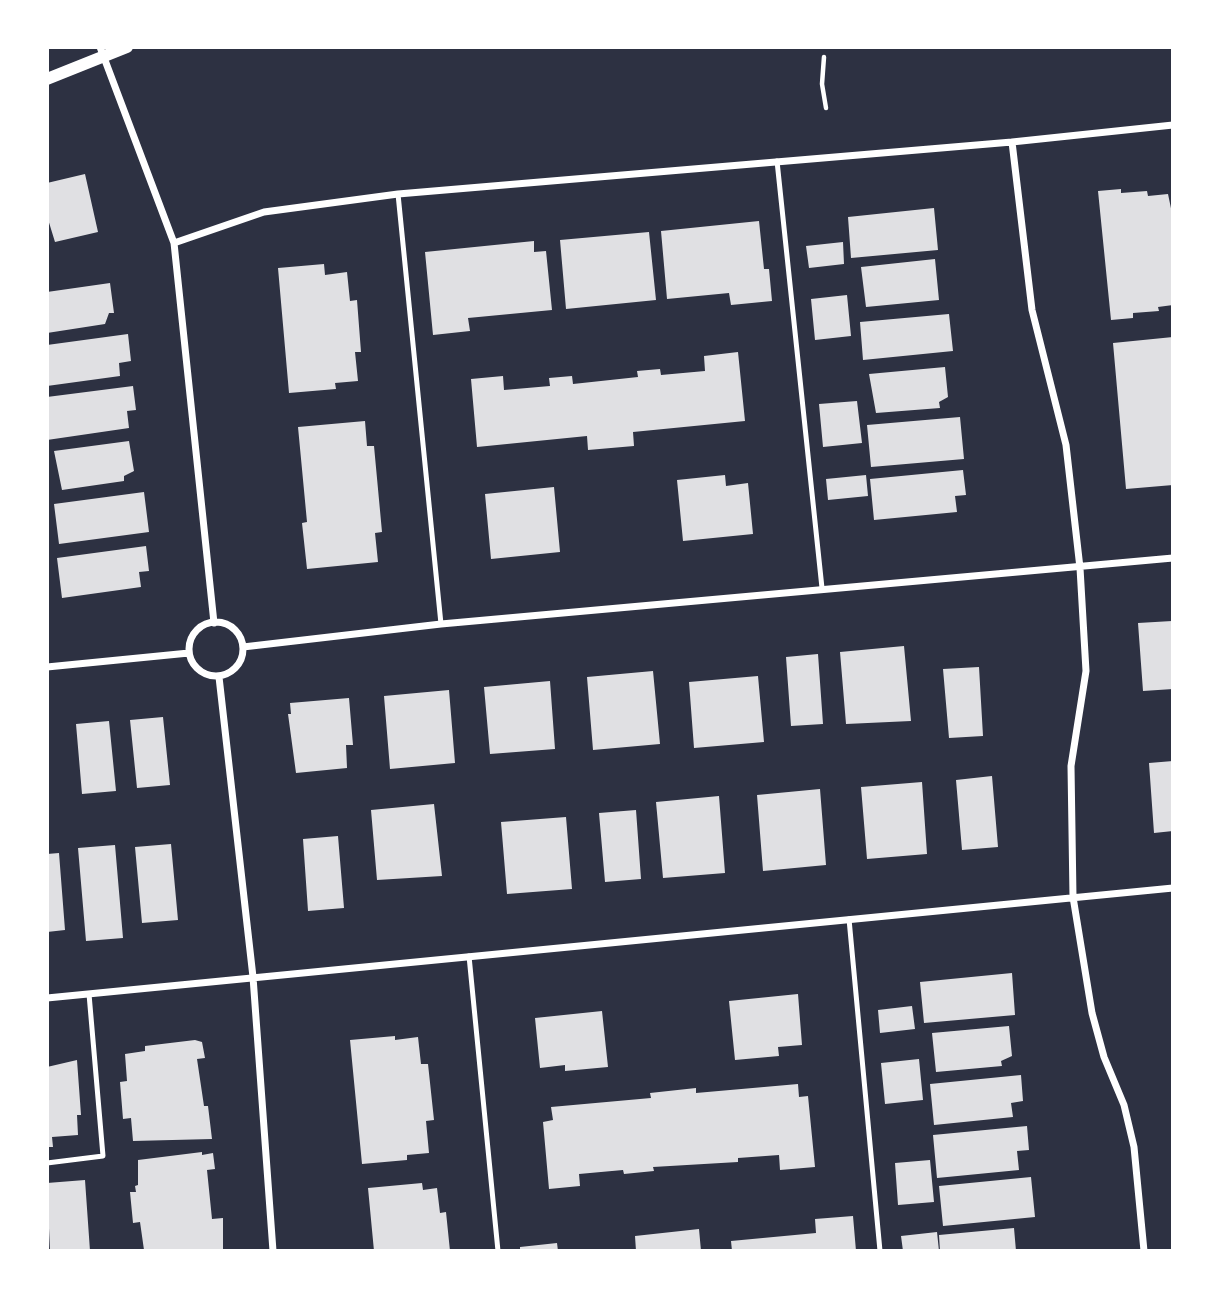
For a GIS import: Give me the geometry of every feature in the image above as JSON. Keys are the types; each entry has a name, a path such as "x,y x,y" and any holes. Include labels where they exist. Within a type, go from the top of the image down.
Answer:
{"street":[{"path":"47,79 103,53 127,47"},
{"path":"103,53 174,243 214,622"},
{"path":"174,243 264,212 398,194 1012,142 1173,125"},
{"path":"1012,142 1032,310 1066,445 1080,568 1086,671 1071,766 1073,897 1092,1013 1104,1057 1124,1105 1134,1147 1144,1251"},
{"path":"243,647 441,624 1173,558"},
{"path":"214,622 233,628 243,647 240,661 235,668 219,677 202,673 195,667 189,653 194,633 214,622"},
{"path":"47,667 189,653"},
{"path":"219,677 253,977 273,1251"},
{"path":"47,998 1173,888"}],"lane":[{"path":"778,161 822,588"},
{"path":"398,194 441,624"},
{"path":"849,919 880,1251"},
{"path":"469,956 498,1251"},
{"path":"47,1163 103,1156 89,994"}],"path":[{"path":"824,57 822,84 826,108"}],"building":[{"path":"85,174 98,232 55,242 47,216 47,183"},
{"path":"1121,189 1121,193 1147,191 1148,196 1168,194 1173,218 1173,305 1158,307 1159,311 1133,313 1133,318 1111,320 1098,191"},
{"path":"934,208 938,250 851,258 848,217"},
{"path":"759,221 764,269 769,269 772,301 731,305 729,293 667,299 661,231"},
{"path":"649,232 656,300 566,309 560,240"},
{"path":"534,241 534,252 546,251 552,310 468,318 470,331 433,335 425,252"},
{"path":"843,242 844,264 809,268 806,246"},
{"path":"935,259 939,300 866,307 861,267"},
{"path":"324,264 325,275 347,272 350,301 357,300 361,352 355,352 358,381 335,383 336,389 289,393 278,268"},
{"path":"110,283 114,313 109,313 105,324 47,333 47,292"},
{"path":"847,295 851,336 815,340 811,299"},
{"path":"949,314 953,351 863,360 860,322"},
{"path":"128,334 131,361 119,363 120,376 47,386 47,345"},
{"path":"1173,337 1173,485 1126,489 1113,343"},
{"path":"738,352 745,421 633,432 634,446 588,450 587,436 477,447 471,379 503,376 504,390 550,386 549,378 572,376 573,384 638,377 637,371 660,369 661,375 705,371 704,356"},
{"path":"945,367 948,397 939,402 940,408 876,413 869,374"},
{"path":"133,386 136,410 127,411 129,428 47,440 47,397"},
{"path":"857,401 862,443 823,447 819,404"},
{"path":"960,417 964,459 871,467 867,425"},
{"path":"365,421 367,446 374,446 382,532 375,533 378,562 307,569 302,523 307,522 298,427"},
{"path":"129,441 134,471 124,476 124,481 62,490 54,451"},
{"path":"963,470 966,495 955,496 957,512 874,520 870,479"},
{"path":"725,475 726,486 748,483 753,534 683,541 677,480"},
{"path":"866,475 868,496 828,500 826,479"},
{"path":"554,487 560,552 491,559 485,494"},
{"path":"144,492 149,532 59,544 54,504"},
{"path":"146,546 149,571 139,572 141,587 62,598 57,558"},
{"path":"1172,621 1173,689 1143,691 1138,623"},
{"path":"904,646 911,721 846,724 840,652"},
{"path":"818,654 823,724 791,726 786,657"},
{"path":"979,667 983,736 949,738 943,669"},
{"path":"653,671 660,744 593,750 587,677"},
{"path":"758,676 764,742 694,748 689,682"},
{"path":"550,681 555,749 490,754 484,687"},
{"path":"449,690 455,763 390,769 384,696"},
{"path":"349,698 353,745 346,745 347,768 296,773 288,714 291,714 290,703"},
{"path":"163,717 170,785 137,788 130,720"},
{"path":"109,721 116,791 82,794 76,724"},
{"path":"1173,761 1173,831 1154,833 1149,763"},
{"path":"992,776 998,847 962,850 956,780"},
{"path":"922,782 927,854 867,859 861,787"},
{"path":"820,789 826,865 763,871 757,795"},
{"path":"719,796 725,873 663,878 656,802"},
{"path":"434,804 442,876 377,880 371,810"},
{"path":"636,810 641,879 605,882 599,813"},
{"path":"566,817 572,889 507,894 501,822"},
{"path":"338,836 344,908 308,911 303,839"},
{"path":"171,844 178,920 142,923 135,847"},
{"path":"115,845 123,938 86,941 78,848"},
{"path":"59,853 65,930 47,932 47,854"},
{"path":"1012,973 1015,1015 924,1023 920,982"},
{"path":"798,994 802,1045 778,1047 779,1056 735,1060 729,1001"},
{"path":"912,1006 915,1029 880,1033 878,1010"},
{"path":"602,1011 608,1067 565,1071 565,1065 540,1068 535,1018"},
{"path":"1009,1026 1012,1056 1001,1061 1002,1066 936,1072 932,1033"},
{"path":"395,1036 395,1040 418,1037 421,1064 428,1064 434,1120 426,1121 429,1153 407,1155 407,1160 362,1164 350,1040"},
{"path":"195,1040 202,1042 205,1058 197,1059 204,1106 208,1106 212,1139 133,1141 131,1118 123,1119 120,1082 127,1081 125,1054 145,1051 145,1046"},
{"path":"919,1059 923,1100 885,1104 881,1063"},
{"path":"77,1060 81,1115 77,1115 78,1135 52,1137 53,1147 47,1147 47,1067"},
{"path":"1021,1075 1023,1101 1011,1103 1013,1117 934,1125 930,1084"},
{"path":"798,1084 799,1097 808,1096 815,1167 780,1170 779,1155 738,1158 738,1162 653,1167 654,1171 624,1174 623,1170 579,1174 580,1186 549,1189 543,1122 553,1120 551,1107 651,1098 650,1093 696,1088 696,1093"},
{"path":"1027,1126 1029,1150 1017,1151 1019,1170 937,1178 933,1135"},
{"path":"202,1152 202,1155 213,1153 215,1169 207,1170 212,1219 223,1218 223,1249 144,1250 140,1222 133,1223 130,1192 136,1192 135,1186 138,1185 138,1160"},
{"path":"930,1160 934,1202 898,1205 895,1163"},
{"path":"1031,1177 1035,1217 943,1226 939,1186"},
{"path":"85,1180 90,1251 50,1251 47,1183"},
{"path":"422,1183 423,1190 437,1188 440,1213 446,1212 450,1251 374,1251 368,1188"},
{"path":"853,1216 856,1251 732,1251 731,1241 816,1233 815,1219"},
{"path":"1014,1228 1016,1251 940,1251 939,1235"},
{"path":"699,1229 701,1251 636,1251 635,1236"},
{"path":"937,1232 939,1251 903,1251 901,1236"},
{"path":"557,1243 558,1251 520,1251 520,1247"}]}
